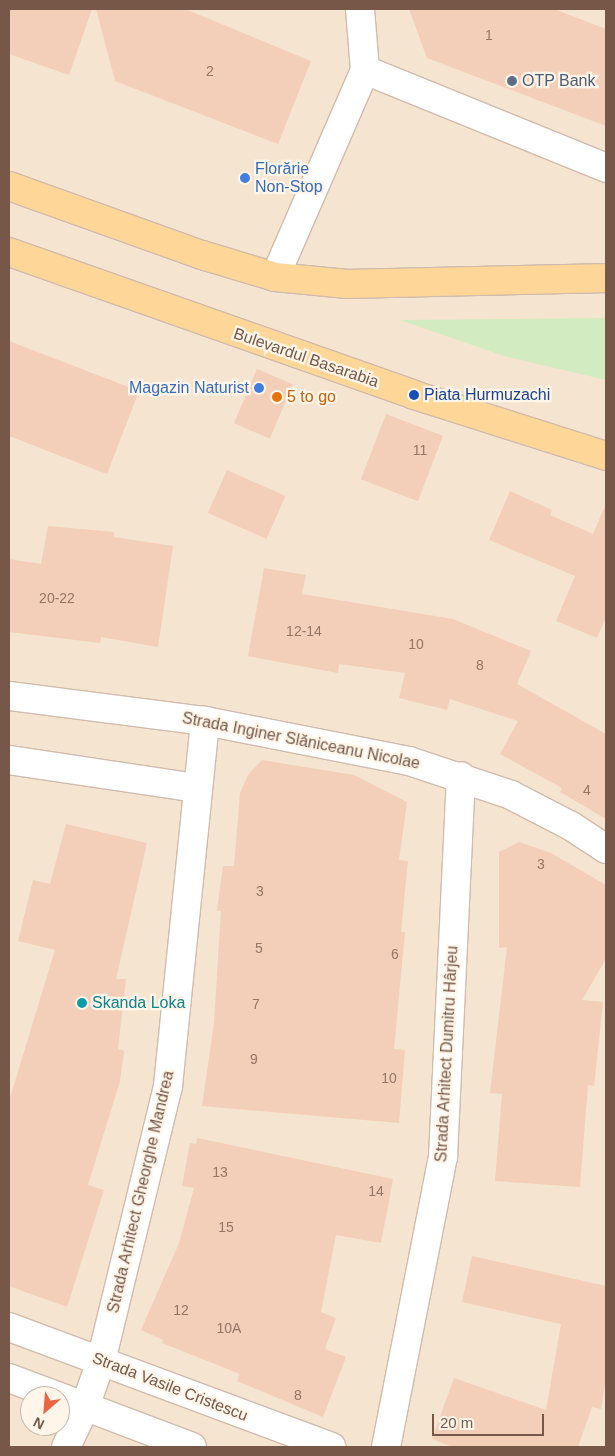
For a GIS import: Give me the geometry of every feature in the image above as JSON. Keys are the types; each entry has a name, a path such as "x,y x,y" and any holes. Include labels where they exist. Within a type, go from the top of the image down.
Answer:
{"main road":[{"path":"9,186 202,255 275,277 348,284 606,278"},
{"name":"Bulevardul Basarabia","path":"9,252 396,389 606,456"}],"street":[{"path":"275,277 365,70 360,9"},
{"path":"365,70 606,168"},
{"name":"Strada Inginer Slăniceanu Nicolae","path":"9,696 205,721 366,751 461,776 543,810 606,849"},
{"name":"Strada Arhitect Gheorghe Mandrea","path":"66,1447 85,1407 101,1361 168,1086 196,788 205,721"},
{"path":"9,760 196,788"},
{"name":"Strada Arhitect Dumitru Hârjeu","path":"386,1447 443,1157 461,776"},
{"name":"Strada Vasile Cristescu","path":"9,1326 331,1447"},
{"path":"9,1378 30,1386"},
{"path":"70,1401 192,1447"}],"shaded area":[{"path":"9,9 606,9 606,1447 9,1447"}],"green space":[{"path":"606,318 606,380 504,356 400,320"}],"building":[{"path":"9,9 92,9 69,75 9,54"},
{"path":"96,9 185,9 311,61 278,144 115,81"},
{"path":"409,9 554,9 606,29 606,126 427,58"},
{"path":"9,341 139,391 107,474 9,436"},
{"path":"257,369 293,384 270,439 234,423"},
{"path":"386,414 443,436 418,501 361,479"},
{"path":"227,470 285,496 266,539 208,513"},
{"path":"510,491 552,510 550,515 593,534 606,504 606,617 597,638 556,621 575,576 489,540"},
{"path":"48,526 114,532 114,537 173,546 158,647 101,637 100,643 9,632 9,559 41,564"},
{"path":"264,568 306,575 302,594 453,619 531,651 517,684 606,734 606,819 560,792 562,788 500,754 518,721 450,699 447,710 399,698 405,673 339,664 338,673 248,656"},
{"path":"262,760 354,775 407,802 399,860 408,861 401,932 405,932 394,1049 405,1050 399,1123 202,1106 214,1023 221,911 217,911 223,866 234,866 240,793 248,775"},
{"path":"66,824 147,843 116,979 126,979 118,1049 124,1051 120,1081 88,1185 104,1190 67,1307 9,1286 9,1101 55,950 18,941 33,880 50,884"},
{"path":"519,842 551,853 606,885 606,959 582,1000 603,1002 594,1086 588,1085 580,1187 495,1181 502,1094 490,1093 507,947 499,948 499,852"},
{"path":"197,1138 393,1179 381,1243 336,1235 321,1312 336,1318 325,1349 346,1357 323,1417 237,1381 240,1374 162,1343 163,1340 141,1330 179,1243 194,1188 182,1186 190,1143 196,1144"},
{"path":"472,1256 606,1286 606,1378 601,1409 592,1407 578,1447 453,1447 432,1439 454,1378 546,1410 561,1324 462,1302"}],"place":[{"name":"OTP Bank","path":"512,81"},
{"name":"Florărie Non-Stop","path":"245,178"},
{"name":"Magazin Naturist","path":"259,388"},
{"name":"Piata Hurmuzachi","path":"414,395"},
{"name":"5 to go","path":"277,397"},
{"name":"Skanda Loka","path":"82,1003"}]}
